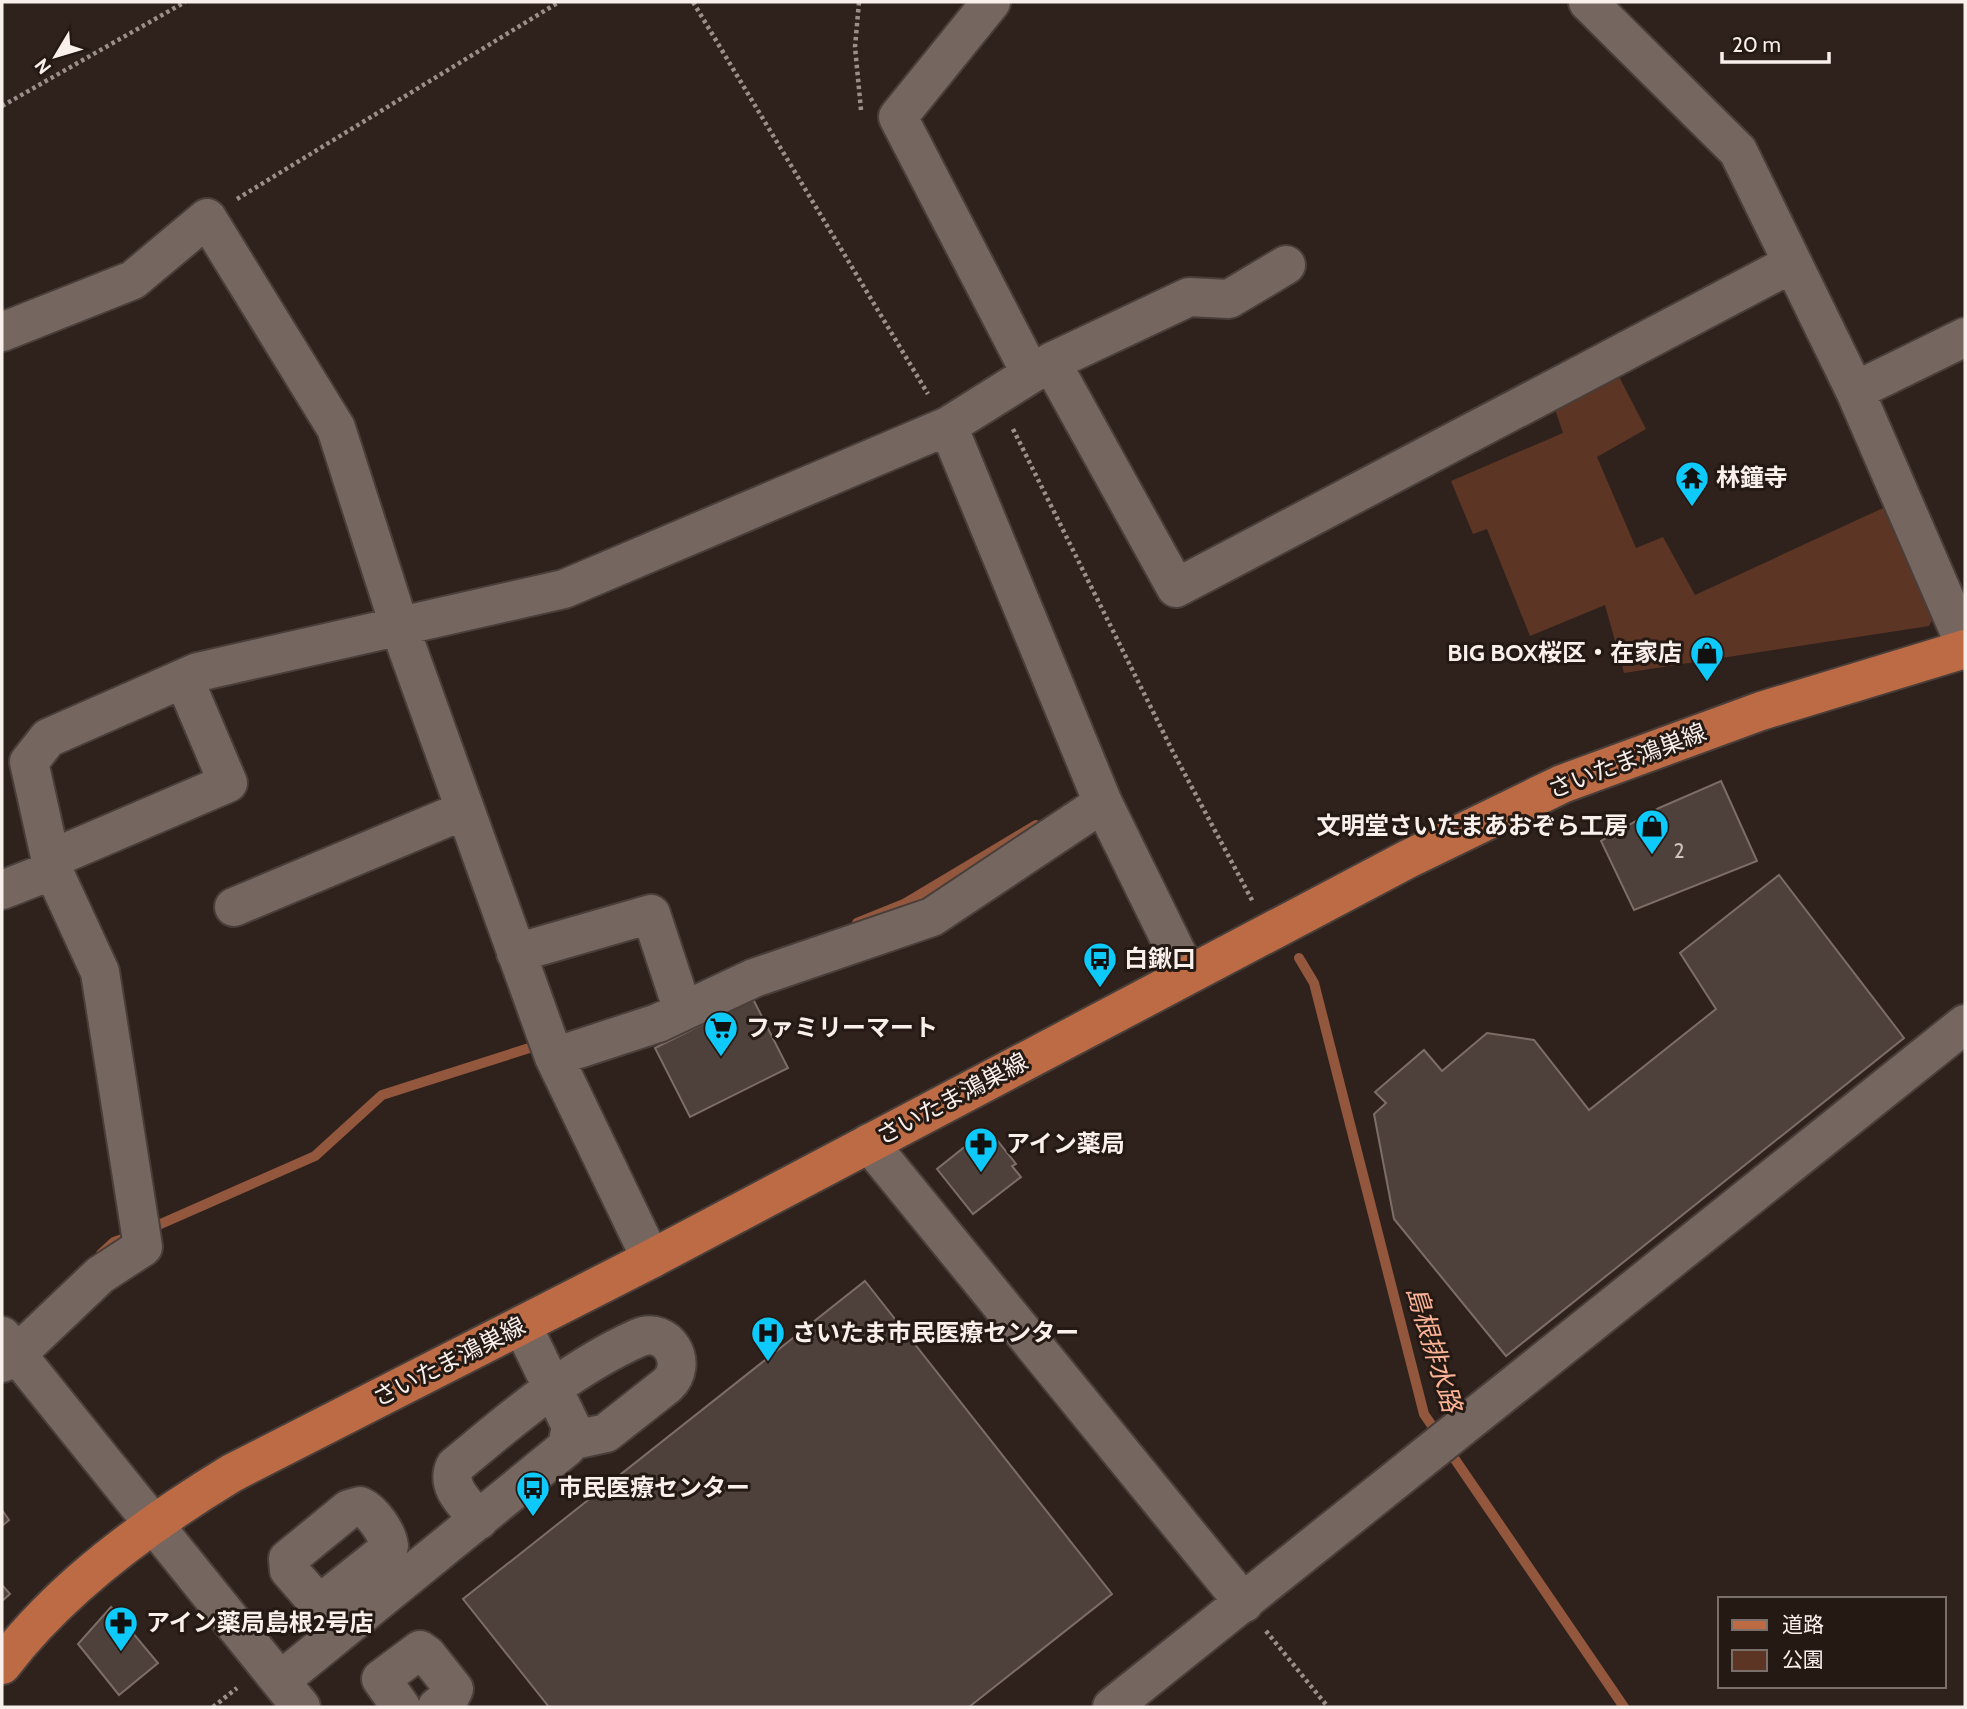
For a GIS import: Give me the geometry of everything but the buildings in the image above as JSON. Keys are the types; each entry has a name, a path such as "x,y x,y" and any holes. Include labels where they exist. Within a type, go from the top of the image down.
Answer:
{"main road":[{"name":"さいたま鴻巣線","path":"2,1665 59,1604 154,1524 232,1473 651,1259 1408,859 1562,784 1761,711 1965,647"}],"street":[{"path":"991,2 898,117 1041,368 1175,588 1791,264"},
{"path":"1588,2 1738,151 1855,391 1965,647"},
{"path":"2,332 133,281 207,218 336,428 400,628 554,1057 651,1259"},
{"path":"522,1325 571,1426 570,1441 563,1452 479,1520 362,1593 290,1694 154,1524 7,1351 100,1275 143,1247 100,972 52,865 29,762 48,738 198,672 564,589 947,426 1041,368 1189,297 1229,299 1286,265"},
{"path":"1855,391 1965,337"},
{"path":"947,426 1103,803 1187,974"},
{"path":"2,890 228,783 184,679"},
{"path":"554,1057 658,1023 754,978 932,917 1103,803"},
{"path":"234,907 465,810"},
{"path":"516,953 651,914 683,1012"},
{"path":"1112,1707 1965,1024"},
{"path":"869,1143 1244,1603"},
{"path":"479,1520 455,1490 451,1476 455,1465 551,1386 642,1337 664,1340 675,1352 677,1370 667,1385 606,1433 570,1441"},
{"path":"362,1593 411,1654"},
{"path":"401,1707 383,1686 382,1679 411,1654 424,1651 454,1689 450,1697 437,1707"}],"path":[{"path":"2,106 185,2"},
{"path":"207,218 559,2"},
{"path":"693,2 947,426"},
{"path":"859,2 855,47 861,115"},
{"path":"995,397 1058,516 1172,750 1258,912"},
{"path":"1244,1603 1328,1707"}],"green space":[{"path":"1614,367 1646,429 1597,457 1636,548 1663,537 1695,595 1883,508 1933,619 1929,626 1624,673 1605,605 1530,636 1487,529 1473,534 1451,481 1563,433 1552,400"}],"waterway":[{"path":"857,923 904,904 1036,825"},
{"name":"島根排水路","path":"1299,958 1314,983 1424,1414 1624,1707"},
{"path":"147,1230 315,1156 382,1095 542,1044"},
{"path":"101,1254 114,1242 131,1236"}],"place":[{"name":"林鐘寺","path":"1692,508"},
{"name":"BIG BOX桜区・在家店","path":"1707,683"},
{"name":"文明堂さいたまあおぞら工房","path":"1652,856"},
{"name":"白鍬口","path":"1100,989"},
{"name":"ファミリーマート","path":"721,1058"},
{"name":"アイン薬局","path":"981,1174"},
{"name":"さいたま市民医療センター","path":"768,1363"},
{"name":"市民医療センター","path":"533,1518"},
{"name":"アイン薬局島根2号店","path":"121,1653"}]}
